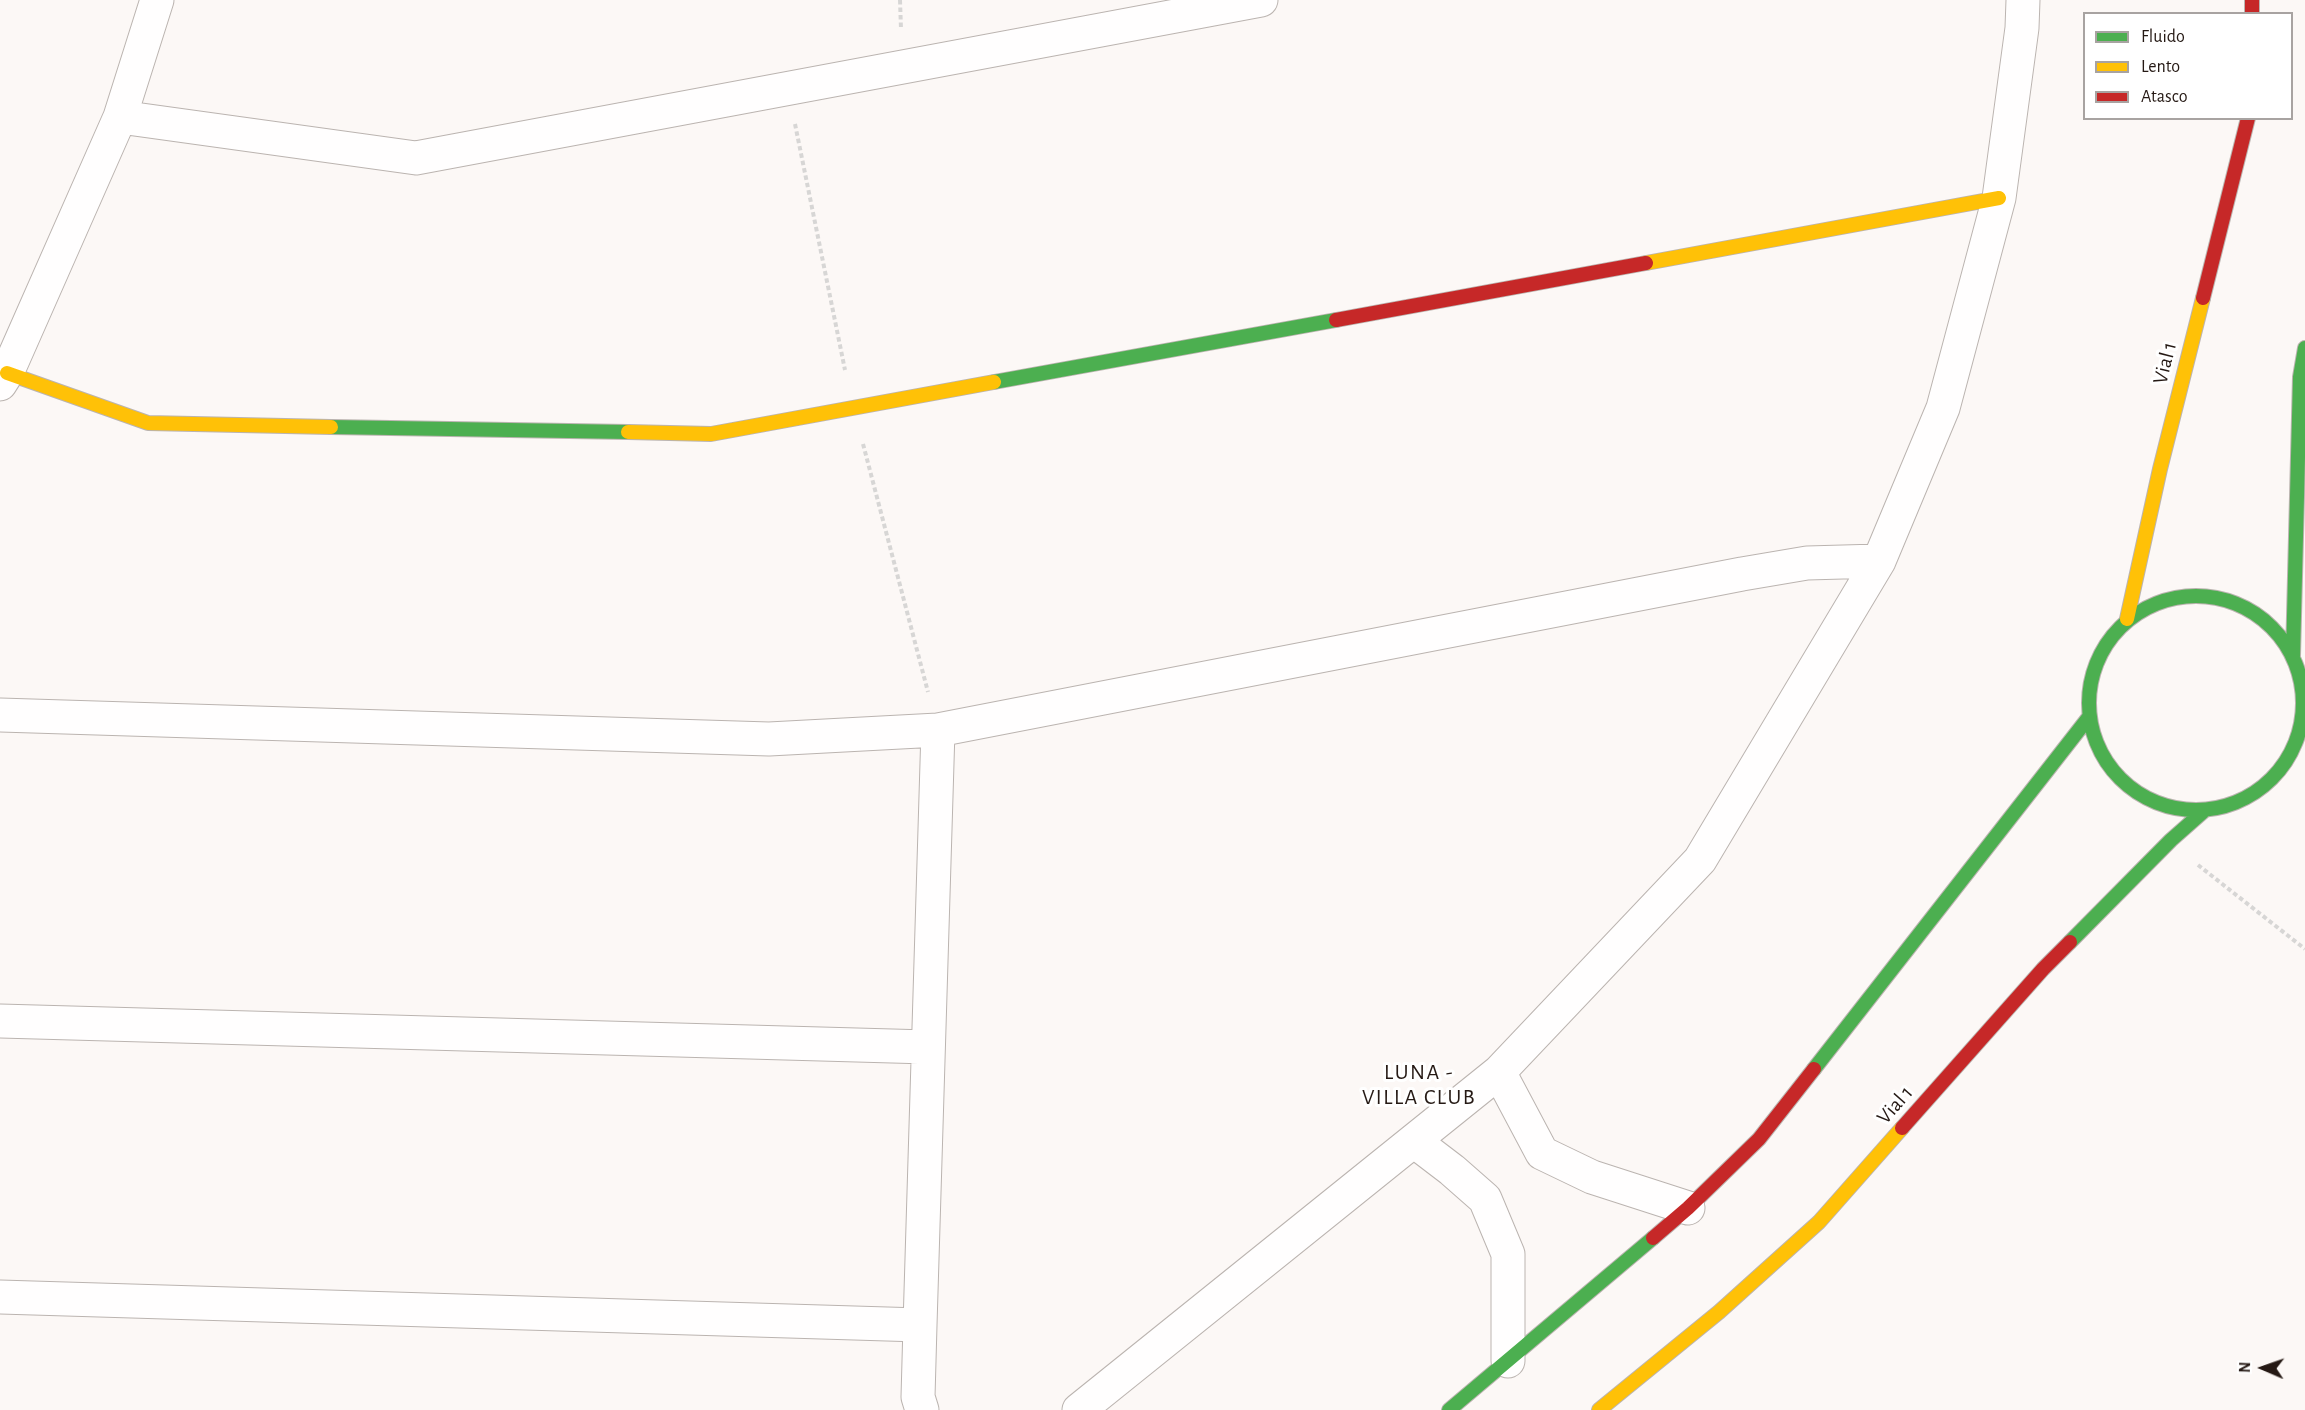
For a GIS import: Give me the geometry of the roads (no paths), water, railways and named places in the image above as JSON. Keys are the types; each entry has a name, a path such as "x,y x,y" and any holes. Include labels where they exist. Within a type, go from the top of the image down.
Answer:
{"main road":[{"name":"Vial 1","path":"2127,619 2160,469 2247,120"},
{"path":"4,378 148,423 711,434 1999,198"},
{"path":"2293,656 2275,629 2249,609 2219,597 2187,595 2155,602 2127,619 2104,647 2090,681 2089,717 2098,749 2116,776 2142,796 2172,808 2205,810 2238,802 2267,783 2289,756 2301,724 2302,712 2302,690 2293,656 2300,377 2305,348"},
{"path":"1449,1410 1688,1208 1759,1139 2089,717"},
{"name":"Vial 1","path":"1599,1410 1719,1312 1820,1222 2043,969 2171,840 2205,810"}],"street":[{"path":"4,378 120,117 157,0"},
{"path":"120,117 416,158 1261,0"},
{"path":"1079,1410 1499,1072 1700,860 1879,561 1943,408 1999,198 2022,28 2023,0"},
{"path":"0,715 770,739 938,730 1742,574 1807,563 1879,561"},
{"path":"922,1410 918,1396 938,730"},
{"path":"0,1022 928,1047"},
{"path":"1499,1072 1542,1153 1592,1177 1688,1208"},
{"path":"1414,1141 1485,1199 1508,1254 1508,1361"},
{"path":"0,1297 920,1325"}],"district":[{"name":"LUNA - VILLA CLUB","path":"1419,1084"}]}
